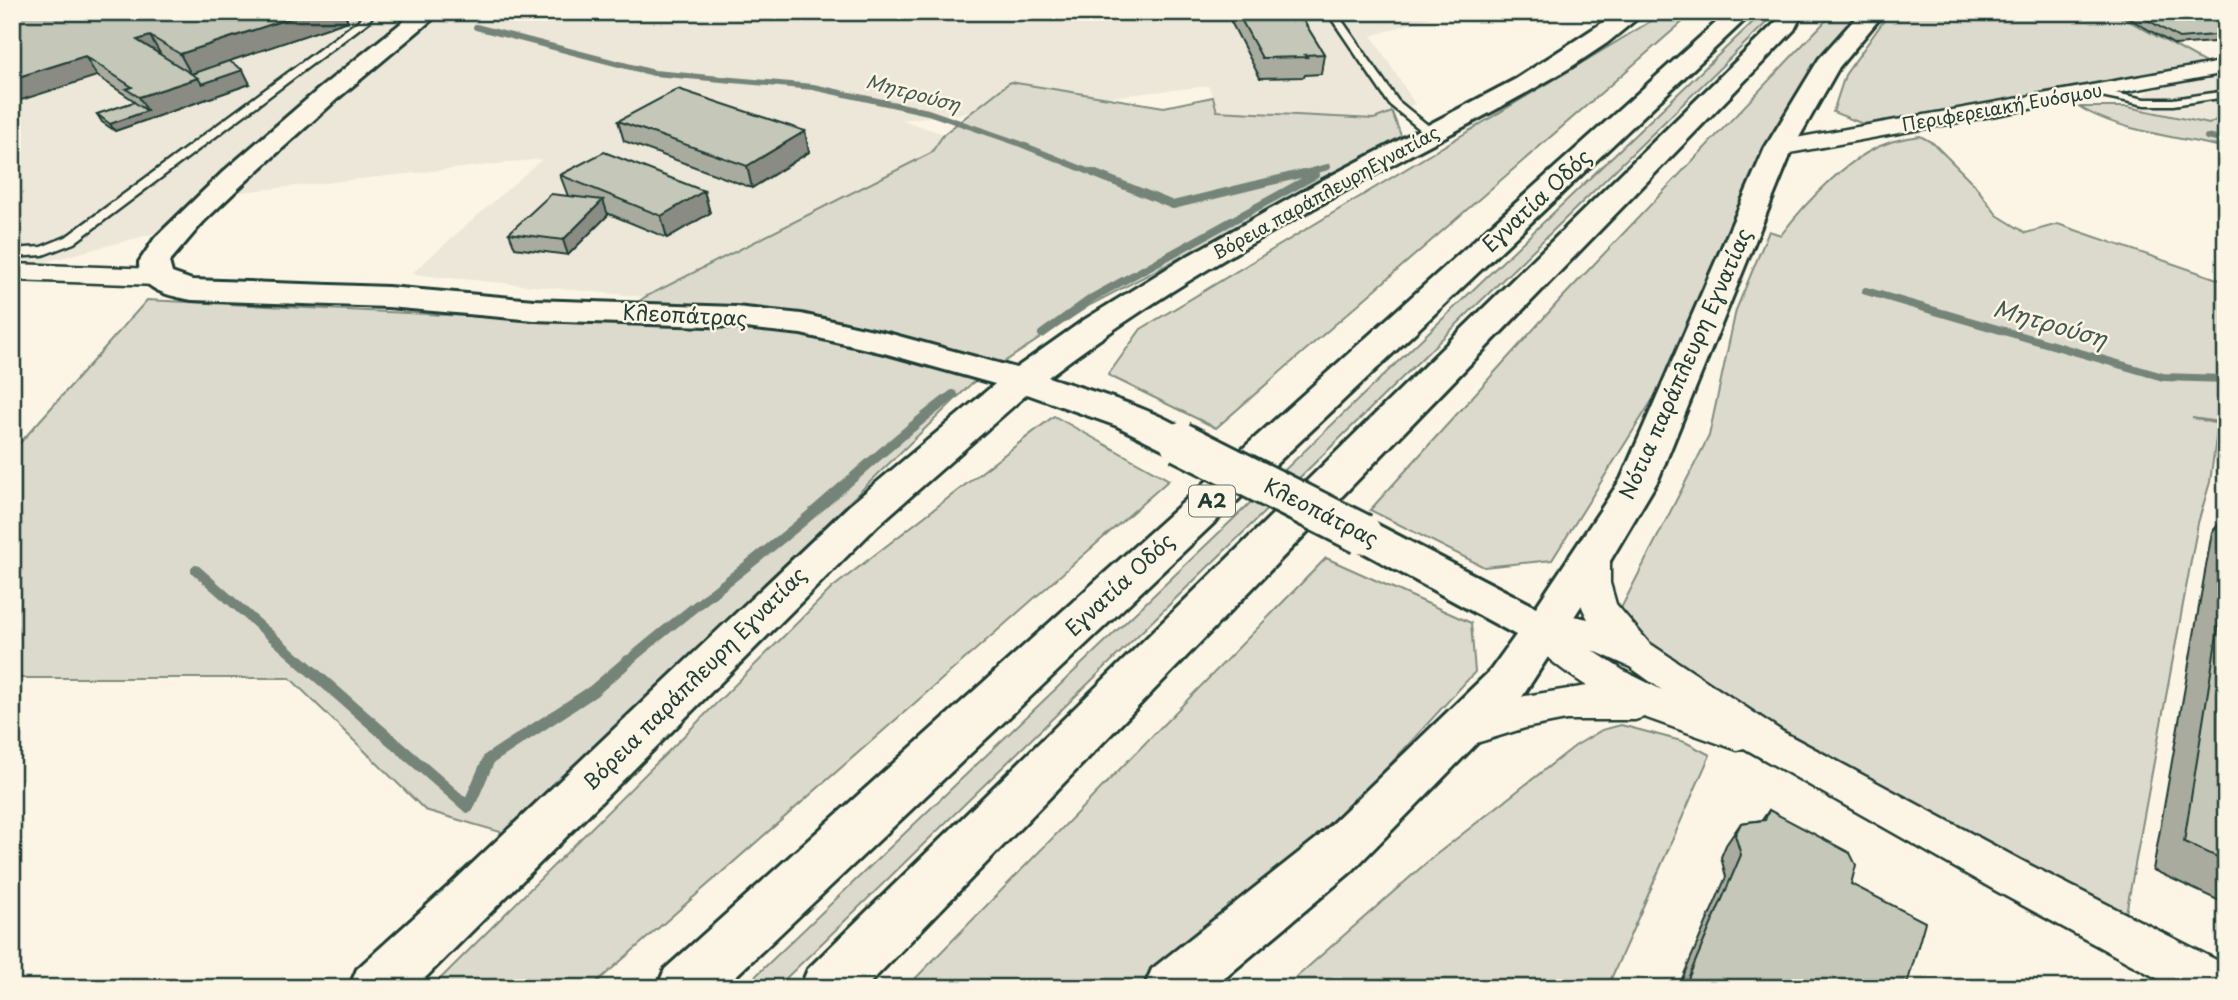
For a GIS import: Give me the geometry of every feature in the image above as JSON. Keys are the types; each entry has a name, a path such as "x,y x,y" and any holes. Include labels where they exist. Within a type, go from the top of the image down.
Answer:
{"main road":[{"path":"158,277 153,267 155,259 183,225 298,122 430,12"},
{"name":"Βόρεια παράπλευρηΕγνατίας","path":"1024,381 1062,350 1160,287 1332,187 1552,67 1634,12"},
{"name":"Εγνατία Οδός","path":"684,988 1742,12"},
{"path":"827,988 1786,25 1792,12"},
{"name":"Νότια παράπλευρη Εγνατίας","path":"1171,988 1334,855 1506,684 1593,556 1639,480 1779,148 1828,64 1874,12"},
{"name":"Κλεοπάτρας","path":"158,277 174,288 192,290 342,294 534,310 702,315 770,320 891,344 1080,398 1180,442 1542,629"},
{"name":"Βόρεια παράπλευρη Εγνατίας","path":"376,988 499,872 864,515 920,465 1024,381"}],"street":[{"name":"Περιφερειακή Ευόσμου","path":"1779,148 2226,67"},
{"path":"12,271 158,277"},
{"path":"1593,556 1590,580 1598,606 1616,632 1643,657 1769,744 2013,878 2222,988"},
{"path":"1542,629 1566,628 1593,634 1643,657"},
{"path":"1542,629 1570,656 1602,679 1657,706 1769,744"},
{"path":"1457,733 1550,704 1602,700 1657,706"}],"lane":[{"path":"12,253 43,251 70,240 343,37 371,12"},
{"path":"1331,12 1394,103 1431,133"},
{"path":"2095,92 2145,102 2173,102 2226,94"}],"shaded area":[{"path":"12,12 1446,12 1372,36 1415,104 1374,119 1219,110 1208,86 902,120 944,134 931,153 645,297 411,274 542,159 197,197 156,233 41,263 12,261"},
{"path":"1660,12 1694,12 1216,428 1108,375 1141,329 1651,21"},
{"path":"1834,12 1874,12 1829,47 1776,138 1675,364 1552,560 1484,567 1370,510 1560,300"},
{"path":"1890,12 2113,12 2211,66 1863,124 1833,112 1845,75"},
{"path":"1764,19 1767,22 776,988 743,988 1755,20"},
{"path":"2226,71 2226,128 2128,107 2157,85"},
{"path":"1010,82 1164,107 1213,97 1217,111 1374,119 1392,112 1403,141 1090,305 971,384 507,834 425,810 290,678 12,678 12,452 147,300 608,323 645,297 931,153 944,134"},
{"path":"2080,107 2128,107 2209,124 2226,114 2226,148 2131,128"},
{"path":"1920,136 1933,143 1974,184 1997,215 2026,233 2058,224 2226,282 2226,423 2192,418 2218,424 2210,482 2198,523 2125,919 1658,661 1615,620 1709,436 1736,310 1769,231 1781,235 1829,182 1858,158 1888,143"},
{"path":"1054,416 1169,480 590,988 431,988 832,588"},
{"path":"1326,558 1471,623 1475,672 1294,869 1152,988 906,988"},
{"path":"1621,725 1685,742 1710,755 1607,988 1284,988 1433,857 1575,746 1602,730"}],"building":[{"path":"12,12 309,12 180,54 150,36 137,40 198,78 139,97 126,89 132,87 85,56 12,79"},
{"path":"1237,12 1298,12 1324,54 1262,58"},
{"path":"2134,12 2226,12 2226,34 2179,38"},
{"path":"229,61 243,70 202,84 192,74"},
{"path":"678,89 805,131 747,166 618,121"},
{"path":"134,102 147,111 110,124 97,114"},
{"path":"604,152 704,191 661,216 560,175"},
{"path":"551,194 603,200 563,240 509,233"},
{"path":"2226,578 2226,861 2184,842"},
{"path":"1769,810 1850,853 1856,865 1851,884 1925,922 1906,988 1684,988 1741,855 1735,835 1741,823 1765,820"}],"waterway":[{"name":"Μητρούση","path":"476,27 654,73 813,87 928,112 1018,143 1097,175"},
{"name":"Μητρούση","path":"2207,137 2226,141"},
{"name":"Μητρούση","path":"1297,175 1328,167"},
{"name":"Μητρούση","path":"1093,173 1173,205 1304,173"},
{"path":"1042,334 1092,298 1315,175"},
{"name":"Μητρούση","path":"1866,291 2163,377 2226,379"},
{"path":"626,663 797,526 893,442 953,395"},
{"path":"196,570 302,663"},
{"path":"300,661 468,807 489,759 593,691 628,661"}]}
